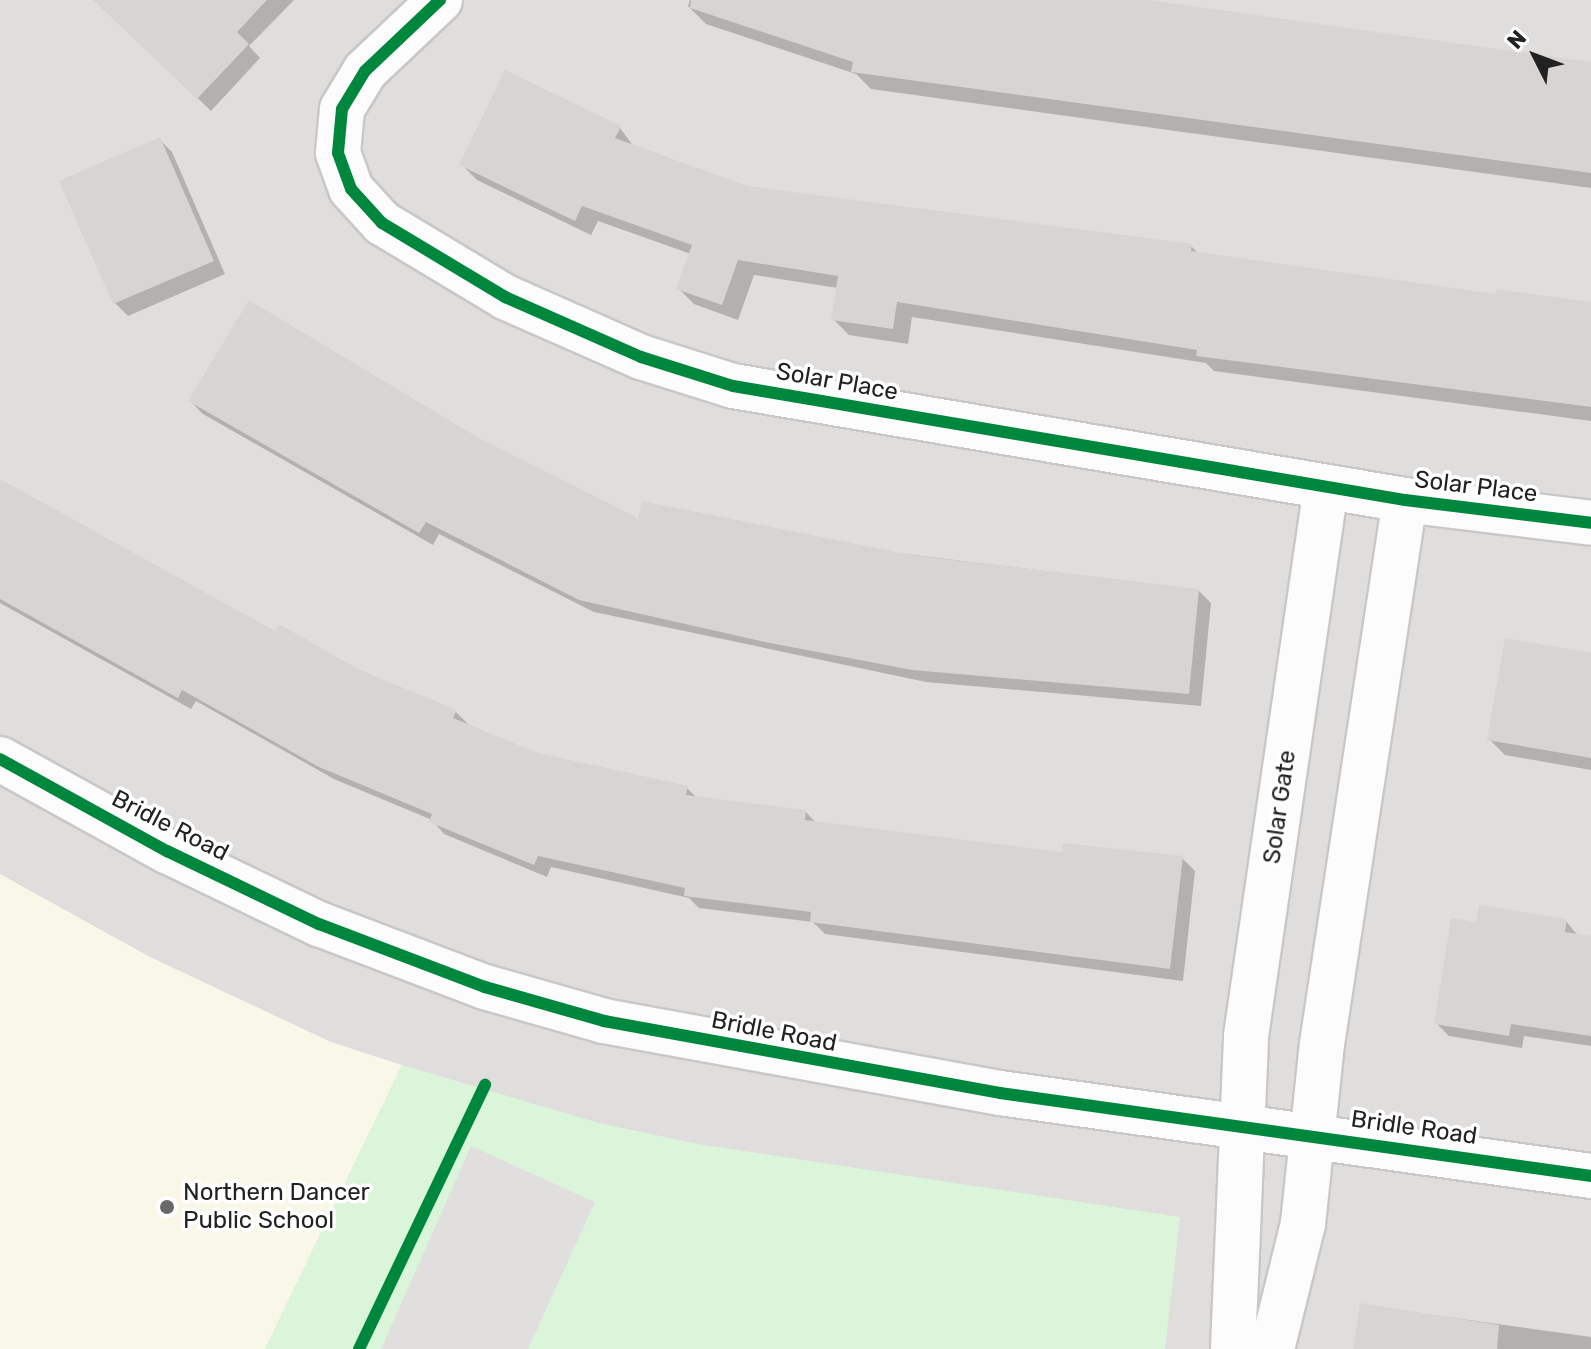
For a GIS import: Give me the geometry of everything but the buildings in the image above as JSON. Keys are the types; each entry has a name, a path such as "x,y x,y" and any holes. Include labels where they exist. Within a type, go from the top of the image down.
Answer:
{"street":[{"name":"Solar Place","path":"440,0 365,71 342,109 338,153 351,189 382,223 505,297 641,357 733,386 1405,500 1591,523"},
{"name":"Solar Gate","path":"1233,1349 1239,1127 1246,1036 1326,487"},
{"path":"1272,1349 1303,1224 1313,1135 1405,500"},
{"name":"Bridle Road","path":"0,759 167,851 319,924 485,987 604,1021 799,1060 1239,1127 1591,1176"}],"shaded area":[{"path":"0,0 1591,0 1591,1349 0,1349"},
{"name":"Northern Dancer Public School","path":"0,874 150,957 331,1042 402,1065 265,1349 0,1349"},
{"path":"471,1146 595,1202 528,1349 381,1349"}],"green space":[{"path":"402,1065 599,1123 698,1144 1180,1217 1165,1349 265,1349"}],"cycle path":[{"path":"440,0 365,71 342,109 338,153 351,189 382,223 505,297 641,357 733,386 1405,500 1591,523"},
{"path":"0,759 167,851 319,924 485,987 604,1021 1000,1093 1591,1176"},
{"path":"359,1349 485,1085"}],"place":[{"name":"Northern Dancer Public School","path":"167,1207"}]}
